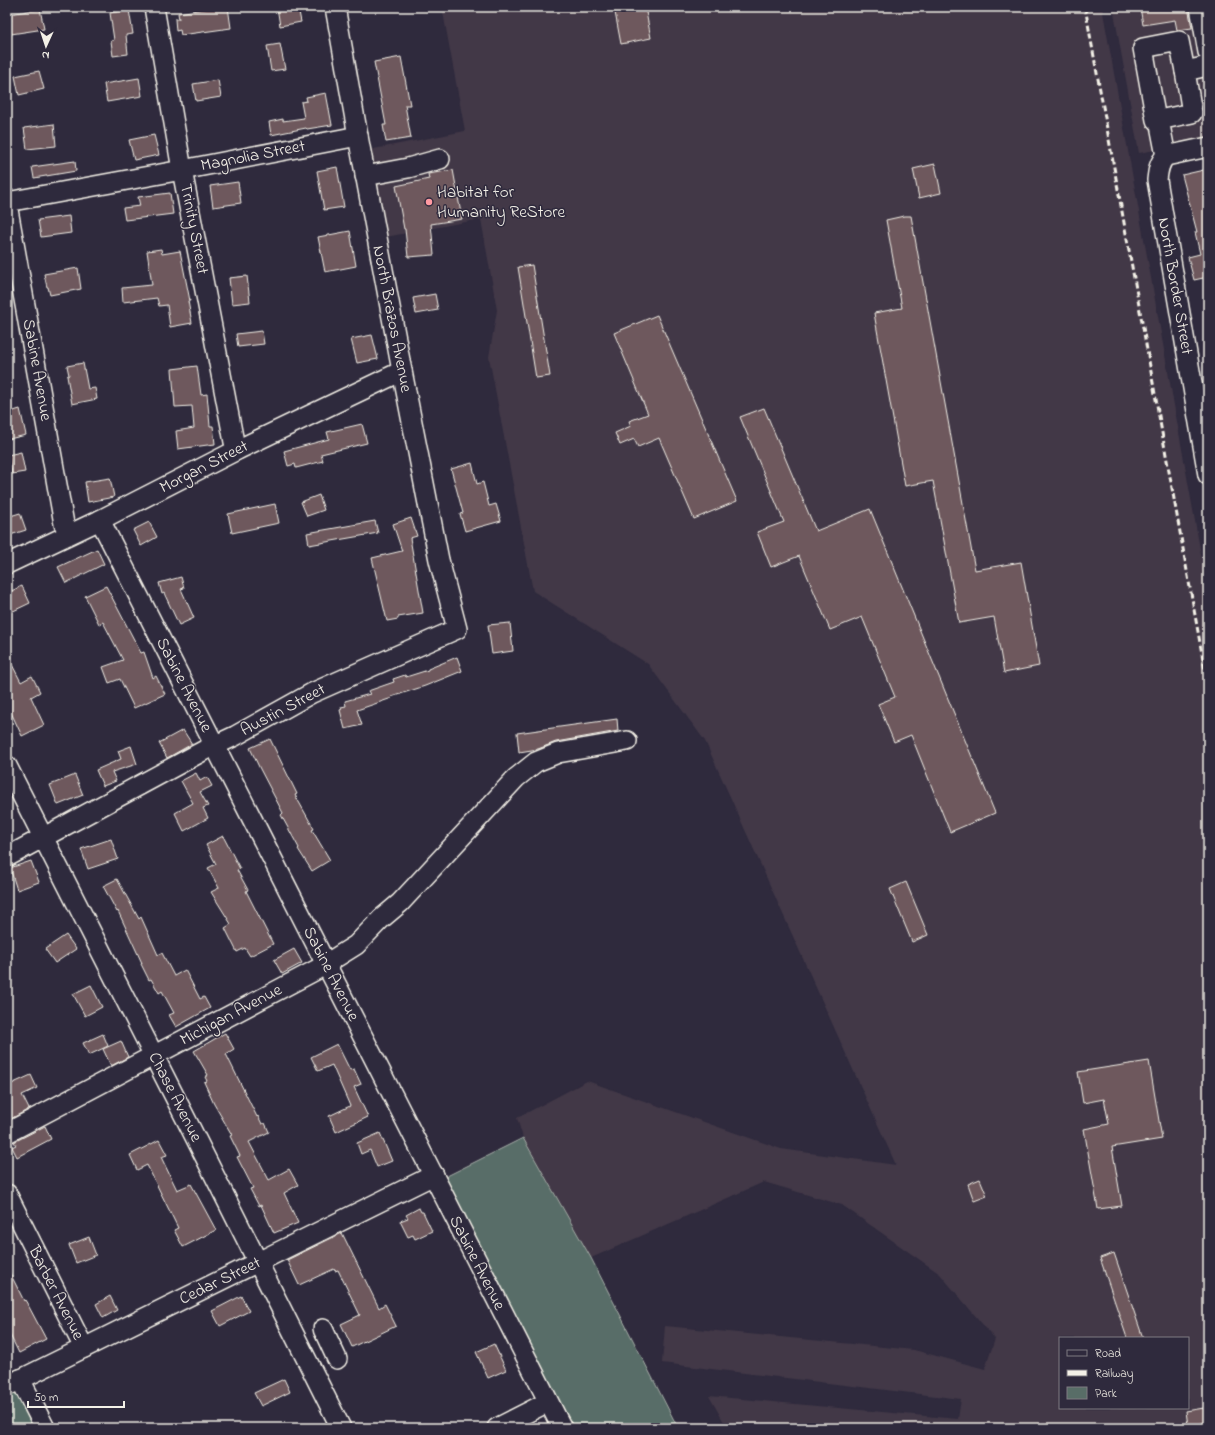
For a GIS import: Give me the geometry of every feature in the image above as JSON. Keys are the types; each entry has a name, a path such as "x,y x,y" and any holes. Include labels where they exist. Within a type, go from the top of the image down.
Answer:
{"street":[{"name":"Trinity Street","path":"154,7 182,170 234,442 238,450"},
{"name":"North Brazos Avenue","path":"335,7 365,176 439,560 457,629"},
{"path":"1200,7 1208,52"},
{"name":"North Border Street","path":"1185,71 1179,41 1143,48 1156,120 1159,120 1162,162 1157,180 1200,384 1208,475"},
{"path":"1159,120 1192,113 1185,71 1208,66"},
{"name":"Magnolia Street","path":"7,203 358,136"},
{"path":"1162,162 1208,147"},
{"path":"365,176 408,168 440,159"},
{"name":"Sabine Avenue","path":"7,203 64,524 69,534"},
{"name":"Morgan Street","path":"7,564 100,520 238,450 402,371"},
{"name":"Sabine Avenue","path":"100,520 562,1428"},
{"name":"Austin Street","path":"7,856 312,693 457,629"},
{"name":"Michigan Avenue","path":"7,1133 326,965 356,945 381,919 400,903 492,806 516,778 536,762 558,753 626,741"},
{"name":"Chase Avenue","path":"7,766 341,1428"},
{"name":"Cedar Street","path":"14,1382 434,1175"},
{"name":"Barber Avenue","path":"7,1194 84,1348"},
{"path":"323,1328 337,1359"},
{"path":"14,1382 45,1428"},
{"path":"497,1428 548,1402"}],"shaded area":[{"path":"442,7 1102,7 1208,593 1208,1428 756,1428 725,1424 709,1396 958,1419 961,1399 662,1363 665,1326 914,1350 985,1369 995,1339 940,1274 842,1205 764,1182 591,1258 523,1138 517,1118 587,1081 781,1149 896,1165 705,741 648,664 533,591 489,357 497,310 481,219 386,237 369,150 465,131"},
{"path":"1113,7 1208,7 1205,72 1208,95 1208,140 1139,153"}],"green space":[{"path":"523,1138 591,1258 678,1428 570,1428 443,1178"},
{"path":"7,1392 16,1392 22,1395 38,1428 7,1428"}],"building":[{"path":"217,7 228,7 231,28 181,35 180,30 176,31 175,19 179,19 178,13"},
{"path":"277,7 298,7 301,22 280,26"},
{"path":"614,7 645,7 651,38 621,44"},
{"path":"1140,7 1188,7 1192,28 1177,30 1175,20 1143,25"},
{"path":"40,9 44,29 11,34 9,21 11,21 10,14"},
{"path":"129,10 133,34 126,35 128,54 113,56 111,41 114,40 110,13"},
{"path":"280,44 285,69 271,71 267,46"},
{"path":"401,57 410,105 405,105 411,138 386,142 383,125 386,125 374,62"},
{"path":"39,71 44,89 19,95 15,76"},
{"path":"139,78 142,96 107,102 104,84"},
{"path":"218,80 221,97 196,101 193,84"},
{"path":"326,93 332,125 306,128 271,135 269,122 283,119 283,121 304,118 301,102 307,101 306,97"},
{"path":"54,124 56,146 27,149 24,128"},
{"path":"154,135 159,155 134,160 129,140"},
{"path":"75,161 76,171 34,178 32,167"},
{"path":"935,164 941,193 919,198 913,169"},
{"path":"337,167 344,207 324,210 317,171"},
{"path":"1208,169 1208,277 1194,280 1188,257 1200,254 1195,232 1197,232 1182,175"},
{"name":"Habitat for Humanity ReStore","path":"453,170 462,219 431,224 434,255 408,257 405,229 396,186 429,179 428,174"},
{"path":"238,182 241,203 213,207 210,186"},
{"path":"170,193 173,214 125,220 123,208 140,206 138,197"},
{"path":"69,216 71,233 41,237 38,220"},
{"path":"911,216 975,570 1021,562 1039,666 1004,673 994,617 959,623 933,481 905,486 874,313 902,308 886,220"},
{"path":"350,231 356,266 325,272 318,237"},
{"path":"161,249 162,254 180,251 190,301 188,301 192,323 170,327 167,305 159,306 157,298 123,302 122,288 152,285 147,251"},
{"path":"532,265 550,376 536,378 518,267"},
{"path":"78,268 81,289 50,295 44,274"},
{"path":"247,276 250,302 232,304 229,278"},
{"path":"435,294 438,310 416,314 413,298"},
{"path":"657,315 737,501 694,519 659,438 638,447 634,439 620,445 615,433 631,426 629,421 648,414 614,333"},
{"path":"262,331 264,344 238,347 236,334"},
{"path":"372,335 378,359 357,363 351,339"},
{"path":"83,363 88,389 95,388 97,399 72,404 67,376 69,375 67,366"},
{"path":"197,366 201,395 207,394 210,426 213,426 215,444 178,449 176,431 194,428 192,406 175,407 172,369"},
{"path":"764,408 816,531 870,509 995,813 950,832 911,735 894,742 878,704 895,697 862,617 830,630 799,556 771,567 757,532 784,522 740,417"},
{"path":"20,409 26,435 9,439 7,432 7,413"},
{"path":"362,424 367,443 321,454 323,461 296,468 295,464 288,466 284,451 329,439 327,432"},
{"path":"21,452 25,472 12,474 8,455"},
{"path":"472,463 477,484 483,482 489,506 496,504 501,521 465,531 460,514 463,513 451,469"},
{"path":"110,478 114,497 88,502 85,482"},
{"path":"319,495 324,510 307,516 301,502"},
{"path":"275,504 279,523 232,533 228,514"},
{"path":"20,513 26,530 7,536 7,517"},
{"path":"411,518 417,536 410,538 423,613 398,617 398,619 387,621 372,558 402,551 393,524"},
{"path":"375,521 378,533 309,545 307,533"},
{"path":"149,522 157,537 141,546 133,530"},
{"path":"97,549 104,564 66,583 58,567"},
{"path":"181,577 184,588 181,589 194,618 179,625 164,593 162,594 159,583"},
{"path":"22,586 30,603 7,614 7,593"},
{"path":"106,586 141,653 144,652 153,678 156,676 165,694 134,708 120,679 109,683 103,667 123,660 103,622 99,624 85,596"},
{"path":"510,623 513,651 492,654 488,625"},
{"path":"7,655 21,682 32,676 40,692 31,697 44,725 22,736 7,704"},
{"path":"457,657 462,671 357,710 362,725 345,729 340,710 342,709 341,707 346,706 345,701 370,694 368,691 394,682 393,679 405,675 406,677 428,670"},
{"path":"617,719 618,731 556,742 538,749 519,752 517,733"},
{"path":"183,730 192,744 167,758 159,743"},
{"path":"270,739 297,794 295,795 314,829 312,830 330,860 312,871 298,849 299,848 281,815 283,813 250,748"},
{"path":"131,746 137,764 112,772 116,781 103,786 96,770 121,759 118,751"},
{"path":"196,773 200,781 207,777 212,786 200,792 208,806 203,808 208,818 184,831 175,813 193,803 181,781"},
{"path":"75,775 83,795 58,805 50,785"},
{"path":"223,836 240,869 237,870 248,890 246,891 273,944 250,956 245,948 237,952 225,928 231,924 211,892 219,888 208,868 216,864 206,845"},
{"path":"111,839 118,859 88,869 81,849"},
{"path":"31,861 39,882 17,890 10,868"},
{"path":"117,879 139,919 141,917 158,955 162,953 174,976 185,970 200,999 204,997 210,1008 176,1027 169,1015 174,1013 162,991 159,993 151,979 149,980 118,911 117,912 103,886"},
{"path":"906,882 928,935 912,942 890,889"},
{"path":"66,935 76,949 55,963 45,949"},
{"path":"294,949 302,963 282,974 274,960"},
{"path":"91,985 102,1007 85,1016 73,994"},
{"path":"225,1033 234,1049 226,1054 257,1117 258,1116 262,1124 265,1123 269,1132 249,1142 269,1180 289,1169 298,1185 284,1193 298,1223 274,1233 261,1205 259,1206 250,1189 253,1188 237,1157 240,1156 230,1136 232,1135 214,1104 204,1082 207,1081 205,1077 208,1075 194,1051"},
{"path":"103,1034 108,1046 89,1055 83,1043"},
{"path":"121,1041 128,1057 111,1066 103,1049"},
{"path":"337,1044 350,1070 354,1069 361,1084 354,1087 368,1117 336,1132 329,1116 350,1106 332,1065 318,1071 311,1057"},
{"path":"1149,1061 1162,1139 1112,1147 1122,1206 1098,1209 1084,1129 1109,1124 1104,1099 1083,1103 1078,1072"},
{"path":"31,1075 37,1088 22,1095 29,1109 7,1121 7,1101 11,1099 7,1091 7,1086"},
{"path":"45,1126 51,1139 17,1157 12,1147 16,1145 14,1142"},
{"path":"380,1133 392,1161 377,1167 370,1150 361,1154 357,1143"},
{"path":"159,1140 167,1155 161,1157 177,1190 191,1184 216,1230 183,1247 174,1230 178,1228 147,1165 137,1170 130,1155"},
{"path":"980,1179 987,1196 974,1201 968,1184"},
{"path":"419,1208 421,1212 423,1212 432,1231 415,1239 413,1235 408,1237 400,1221 408,1218 406,1215"},
{"path":"342,1233 379,1308 385,1304 396,1326 352,1347 341,1324 360,1315 338,1270 335,1271 334,1269 299,1285 287,1260"},
{"path":"89,1237 96,1255 76,1263 69,1245"},
{"path":"1114,1253 1143,1337 1127,1337 1100,1258"},
{"path":"7,1267 24,1301 25,1300 28,1305 46,1339 19,1353 7,1329"},
{"path":"110,1296 117,1310 103,1318 96,1304"},
{"path":"241,1296 249,1311 220,1326 212,1311"},
{"path":"494,1344 506,1370 488,1378 476,1352"},
{"path":"284,1379 290,1392 261,1406 254,1393"},
{"path":"1204,1408 1207,1422 1188,1426 1186,1411"}],"railway":[{"path":"1085,7 1208,687"}],"place":[{"name":"Habitat for Humanity ReStore","path":"429,202"}]}
